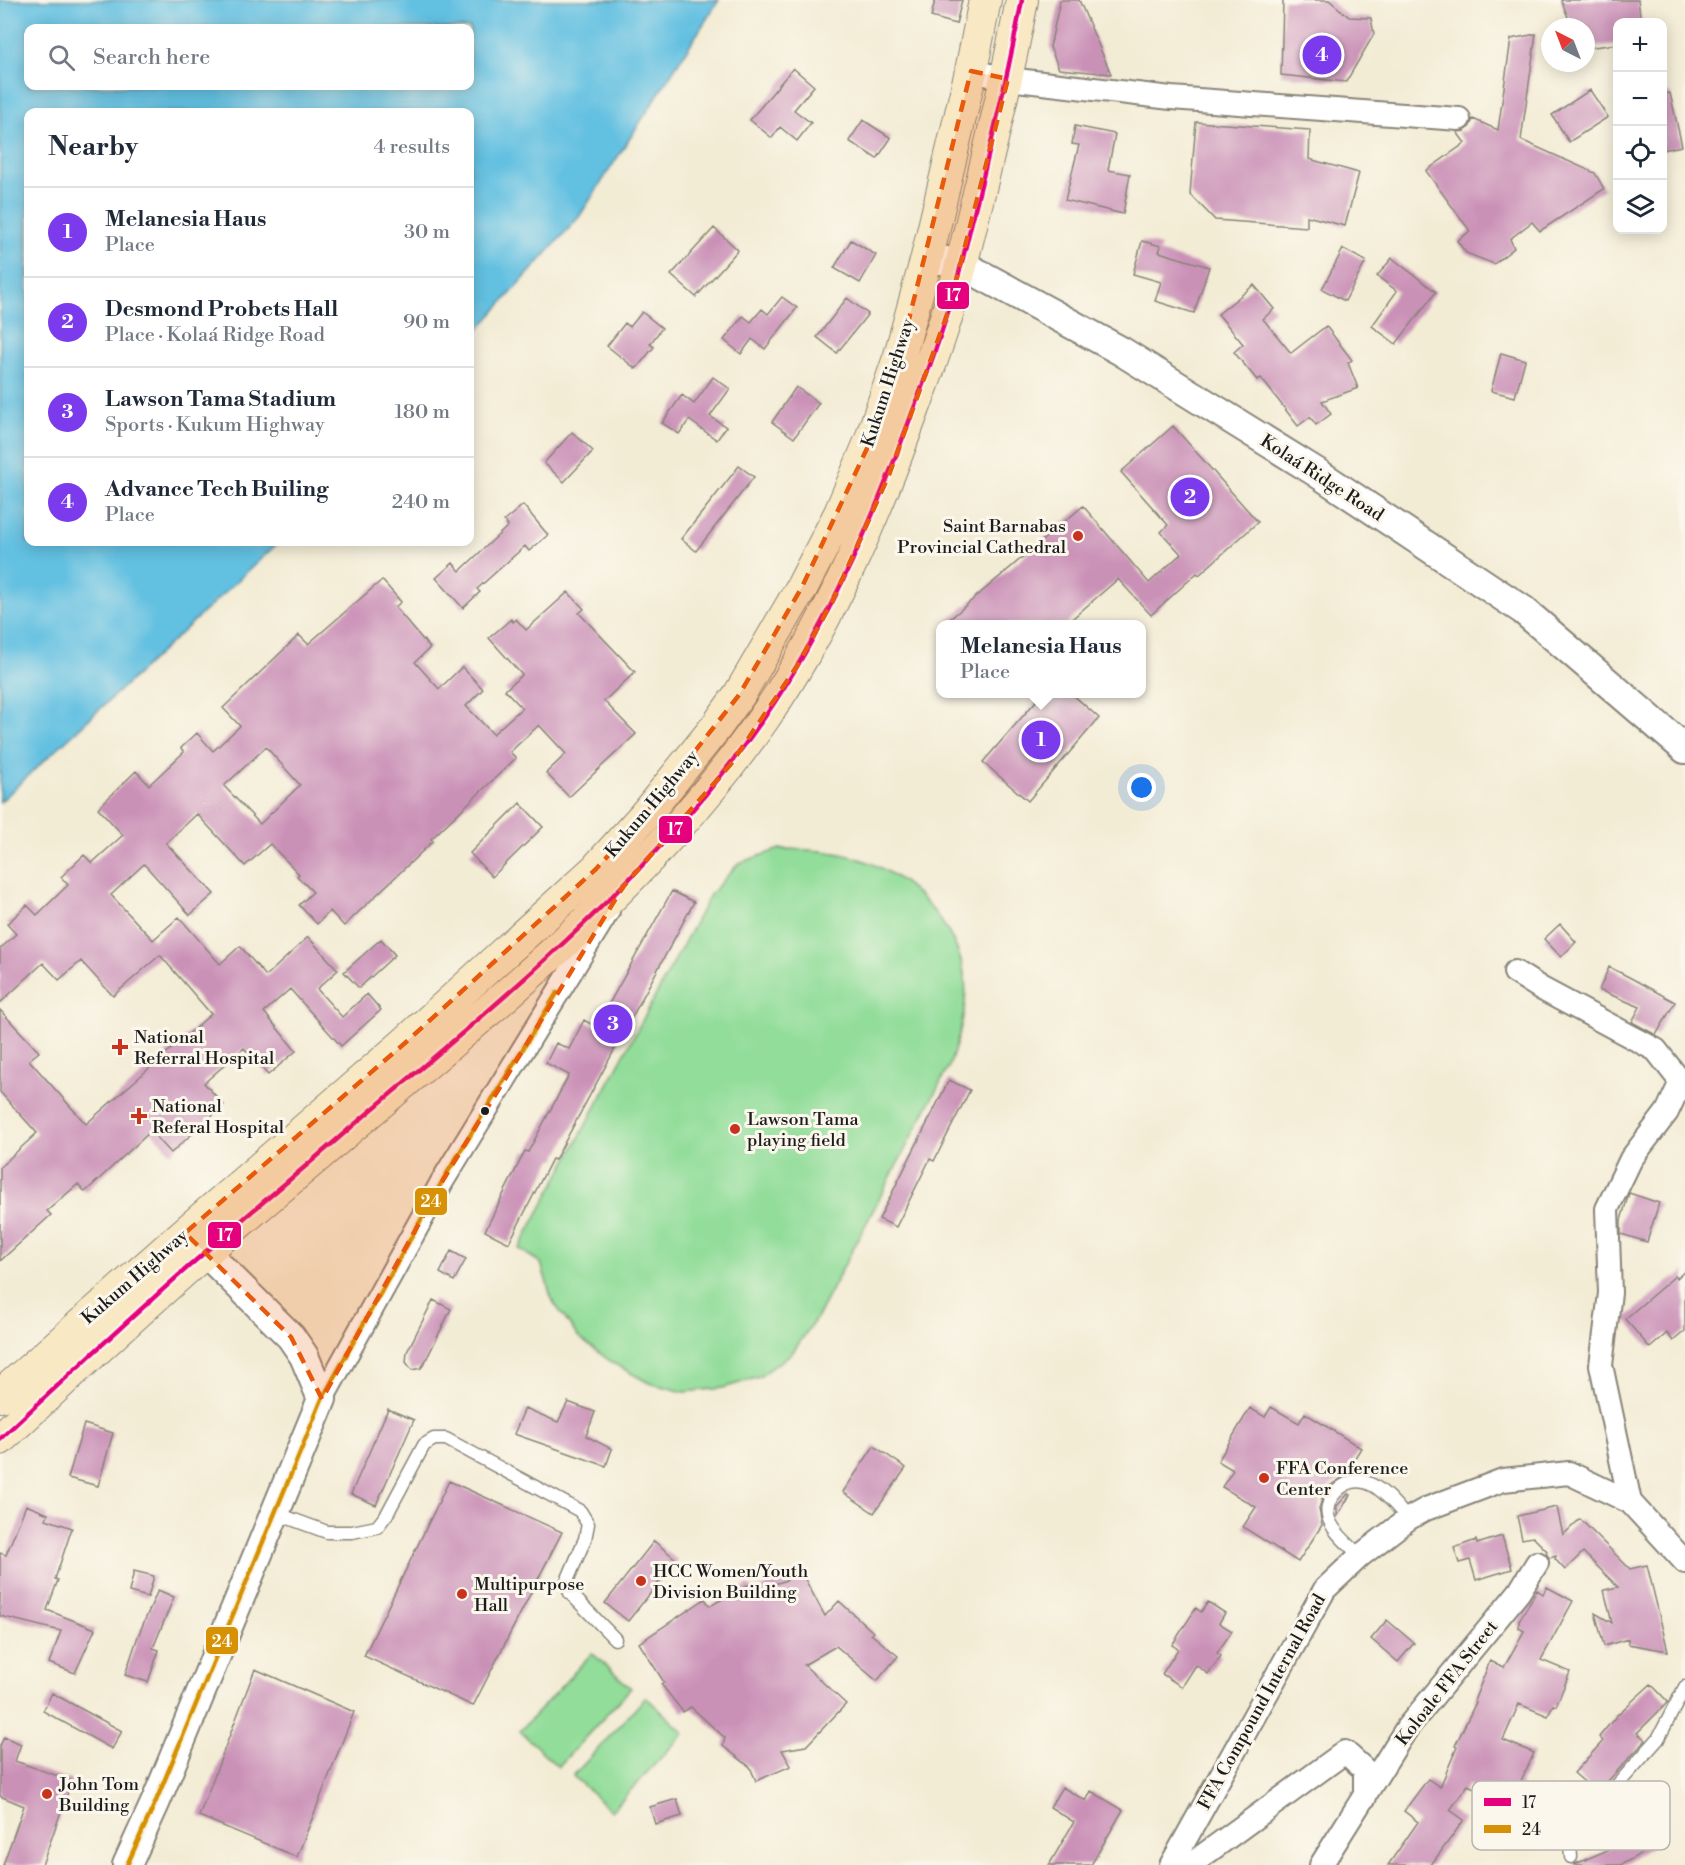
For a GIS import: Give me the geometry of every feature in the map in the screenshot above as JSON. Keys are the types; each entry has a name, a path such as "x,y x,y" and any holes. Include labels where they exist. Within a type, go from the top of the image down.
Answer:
{"main road":[{"name":"Kukum Highway","path":"0,1438 195,1243 405,1043 596,869 644,816 716,728 739,695 797,597 840,513 886,398 927,257 971,71 985,0"},
{"name":"Kukum Highway","path":"0,1396 424,1065 623,887 674,833 731,764 791,676 832,602 890,476 948,312 1008,79 1022,0"}],"street":[{"path":"971,71 1008,79 1171,98 1459,119"},
{"name":"Kolaá Ridge Road","path":"927,257 961,264 1121,351 1316,472 1523,610 1685,749"},
{"path":"127,1865 161,1790 322,1399 442,1180 623,887"},
{"path":"1515,972 1542,989 1656,1050 1681,1082 1667,1112 1631,1159 1607,1209 1610,1293 1600,1365 1630,1502 1685,1562"},
{"path":"195,1243 291,1337 304,1356 322,1399"},
{"name":"FFA Compound Internal Road","path":"1171,1865 1325,1589 1360,1556 1417,1514 1503,1480 1569,1473 1630,1502"},
{"name":"Koloale FFA Street","path":"1321,1865 1407,1728 1519,1592 1537,1563"},
{"path":"1190,1865 1345,1752 1365,1770 1365,1797"}],"lane":[{"path":"275,1513 327,1532 352,1532 376,1527 387,1514 424,1444 434,1439 446,1439 580,1511 588,1524 585,1539 567,1581 570,1593 615,1639"},
{"path":"1360,1556 1337,1532 1328,1517 1328,1503 1335,1492 1359,1481 1373,1484 1417,1514"},
{"path":"1621,1781 1658,1739 1685,1687"},
{"path":"1570,1850 1570,1857"}],"highlighted area":[{"path":"971,71 1008,79 948,312 889,475 832,602 797,666 731,764 623,887 443,1180 322,1399 291,1337 185,1233 405,1043 596,869 644,816 739,695 802,587 870,442 900,355"}],"green space":[{"path":"780,849 817,850 853,857 873,864 910,887 940,920 952,938 965,979 964,1011 950,1064 817,1317 792,1353 759,1377 723,1388 684,1392 649,1383 613,1363 578,1337 552,1300 541,1263 519,1249 710,895 739,863"},
{"path":"592,1653 631,1688 558,1767 520,1731"},
{"path":"646,1697 684,1733 611,1811 573,1776"}],"water":[{"path":"0,0 719,0 579,217 474,335 474,108 24,108 24,546 275,546 0,802"}],"building":[{"path":"935,0 962,0 956,24 931,17"},
{"path":"1060,0 1079,0 1111,74 1059,69 1050,47"},
{"path":"1283,0 1329,0 1349,17 1371,18 1374,34 1346,82 1281,75"},
{"path":"1561,0 1638,0 1640,18 1613,18 1613,45 1595,47 1595,18 1568,18"},
{"path":"1536,34 1521,140 1595,173 1604,189 1540,231 1532,222 1510,239 1514,248 1494,264 1466,253 1457,241 1470,231 1426,171 1465,143 1457,132 1465,131 1473,119 1498,130 1511,39"},
{"path":"793,68 814,86 794,110 811,123 797,141 780,127 772,138 750,120"},
{"path":"1590,90 1608,117 1569,142 1552,115"},
{"path":"1667,93 1670,93 1682,146 1667,149 1667,126"},
{"path":"863,120 891,138 877,159 849,141"},
{"path":"1196,122 1310,130 1309,159 1359,173 1345,226 1307,216 1307,227 1215,220 1190,194"},
{"path":"1075,126 1115,134 1108,170 1130,174 1123,214 1065,200 1079,145 1072,144"},
{"path":"714,228 738,250 696,297 671,275"},
{"path":"851,240 876,255 860,283 834,268"},
{"path":"1142,241 1161,246 1159,252 1209,267 1194,313 1155,301 1161,282 1133,274"},
{"path":"1343,249 1366,261 1345,301 1322,289"},
{"path":"1392,258 1436,292 1396,344 1372,326 1397,291 1377,276"},
{"path":"1254,285 1274,309 1263,319 1291,353 1326,326 1352,360 1348,363 1358,388 1322,401 1331,414 1316,425 1310,417 1298,426 1261,378 1257,380 1234,352 1243,344 1218,314"},
{"path":"782,297 797,308 765,349 752,339 741,354 724,340 743,316 751,322 762,309 768,314"},
{"path":"847,298 868,314 837,353 817,337"},
{"path":"642,312 662,328 650,344 654,347 636,369 607,346 625,323 630,327"},
{"path":"1501,353 1525,360 1515,397 1491,391"},
{"path":"713,377 730,389 710,416 726,427 717,440 689,420 679,434 662,423 682,395 694,404"},
{"path":"796,387 819,403 794,438 772,422"},
{"path":"1173,426 1258,522 1151,615 1118,579 1071,620 949,620 1083,506 1149,583 1181,554 1161,532 1168,525 1121,472"},
{"path":"572,432 593,451 564,482 544,463"},
{"path":"739,466 754,477 696,551 681,539"},
{"path":"523,505 548,535 529,551 525,546 477,589 480,592 463,608 436,578 453,563 460,571 508,526 504,521"},
{"path":"382,580 401,602 395,607 430,648 415,662 439,689 462,667 483,689 466,706 493,734 522,708 505,690 522,675 489,638 511,619 513,622 516,619 526,630 568,592 584,609 579,613 635,672 604,701 636,734 569,797 546,773 566,754 539,725 510,752 516,758 344,926 330,911 317,924 299,905 313,892 270,844 245,866 197,814 166,843 214,894 190,915 144,864 111,895 153,940 179,917 220,964 240,946 266,976 308,937 338,970 317,989 342,1017 367,994 381,1010 341,1046 290,989 264,1012 296,1051 268,1075 244,1048 204,1083 224,1105 171,1153 151,1131 85,1192 78,1184 47,1211 51,1215 0,1261 0,1167 37,1133 0,1092 0,1010 39,1052 29,1060 86,1124 211,1014 160,955 113,996 81,961 59,980 43,963 0,1003 0,949 16,934 7,924 27,905 37,915 68,885 61,877 84,855 92,863 123,835 98,808 136,771 149,785 184,752 181,748 197,733 213,751 240,726 223,708 299,635 308,644","holes":["266,747 300,785 260,824 224,786"]},
{"path":"1039,698 1077,698 1099,718 1028,801 983,762"},
{"path":"520,803 543,827 492,877 470,853"},
{"path":"672,891 694,902 555,1160 552,1159 509,1243 485,1231 525,1151 528,1152 569,1075 546,1063 556,1043 569,1049 584,1020 596,1027"},
{"path":"1560,924 1576,942 1561,957 1544,939"},
{"path":"381,939 395,955 359,988 344,972"},
{"path":"1609,967 1675,1002 1656,1035 1632,1022 1640,1007 1599,990"},
{"path":"949,1080 970,1090 934,1161 930,1159 896,1227 879,1219"},
{"path":"1629,1193 1659,1203 1647,1242 1621,1234 1621,1220"},
{"path":"451,1251 466,1259 454,1281 440,1273"},
{"path":"1685,1271 1685,1331 1673,1341 1667,1333 1650,1348 1625,1319 1675,1276 1677,1278"},
{"path":"433,1300 451,1309 424,1364 421,1368 412,1370 406,1362 407,1352"},
{"path":"568,1402 595,1412 586,1436 612,1449 606,1466 514,1434 525,1408 558,1422"},
{"name":"FFA Conference Center","path":"1271,1407 1299,1423 1305,1413 1361,1448 1343,1477 1331,1485 1323,1495 1319,1509 1322,1525 1298,1562 1243,1527 1256,1507 1222,1487 1233,1470 1218,1461 1250,1408 1265,1417"},
{"path":"388,1409 414,1420 376,1505 351,1494"},
{"path":"84,1424 113,1433 98,1486 68,1478"},
{"path":"874,1446 906,1468 874,1513 843,1492"},
{"name":"Multipurpose Hall","path":"449,1481 562,1532 473,1706 364,1656"},
{"path":"1348,1494 1350,1495 1337,1517 1337,1506"},
{"path":"26,1505 48,1514 46,1519 72,1528 47,1610 95,1629 75,1673 49,1663 61,1631 0,1616 0,1553 6,1555"},
{"path":"1557,1507 1563,1535 1580,1519 1630,1569 1647,1565 1668,1651 1628,1644 1628,1639 1604,1646 1595,1613 1612,1623 1604,1590 1618,1587 1583,1552 1565,1570 1555,1559 1556,1556 1549,1558 1547,1551 1533,1537 1522,1539 1517,1516"},
{"path":"1502,1536 1512,1569 1476,1580 1470,1560 1459,1563 1454,1548 1476,1540 1477,1544"},
{"name":"HCC Women/Youth Division Building","path":"654,1541 677,1560 628,1621 605,1603"},
{"path":"134,1571 154,1576 148,1597 129,1592"},
{"path":"801,1572 825,1616 839,1601 873,1632 871,1634 898,1656 877,1681 836,1646 804,1665 846,1704 806,1746 782,1750 791,1766 756,1781 750,1767 723,1746 725,1738 691,1707 683,1712 661,1684 664,1682 639,1643 705,1599 710,1606 748,1585 755,1590 784,1581"},
{"path":"1547,1587 1573,1601 1541,1660 1570,1672 1556,1706 1553,1705 1548,1716 1519,1704 1503,1740 1534,1753 1521,1781 1472,1781 1472,1787 1468,1785 1450,1810 1464,1820 1431,1865 1388,1865 1418,1822 1404,1811 1428,1779 1440,1787 1457,1747 1455,1746 1476,1702 1474,1701 1490,1661 1504,1667 1524,1631 1519,1628 1519,1621 1537,1590 1543,1594"},
{"path":"158,1590 174,1597 153,1648 159,1650 148,1682 125,1675 138,1636"},
{"path":"1208,1602 1225,1613 1219,1623 1232,1631 1217,1653 1221,1656 1208,1674 1196,1665 1182,1687 1162,1674 1178,1649 1172,1645 1196,1608 1201,1612"},
{"path":"1387,1620 1414,1643 1398,1662 1371,1639"},
{"path":"255,1669 354,1712 297,1857 199,1816"},
{"path":"1651,1684 1668,1702 1637,1733 1646,1740 1608,1781 1583,1781 1574,1773 1603,1741 1599,1737 1617,1715"},
{"path":"52,1693 122,1731 112,1749 43,1711"},
{"path":"4,1737 21,1744 15,1761 72,1781 42,1865 3,1865 24,1806 0,1796 0,1746"},
{"path":"1062,1787 1086,1801 1091,1791 1123,1810 1091,1865 1049,1865 1074,1822 1050,1807"},
{"path":"677,1799 682,1816 655,1824 650,1807"},
{"path":"1608,1850 1647,1850 1621,1865 1573,1865"}],"transit line":[{"name":"17","path":"0,1439 239,1222 461,1034 570,937 623,886 673,832 720,777 764,718 806,651 843,580 876,507 933,357 966,245 1012,52 1022,0"},
{"name":"24","path":"127,1865 156,1801 322,1399 443,1180 557,993"}],"place":[{"name":"Advance Tech Builing","path":"1322,55"},
{"name":"Desmond Probets Hall","path":"1190,497"},
{"name":"Saint Barnabas Provincial Cathedral","path":"1078,536"},
{"name":"Melanesia Haus","path":"1041,740"},
{"name":"Lawson Tama Stadium","path":"613,1024"},
{"name":"National Referral Hospital","path":"120,1047"},
{"name":"National Referal Hospital","path":"139,1116"},
{"name":"Lawson Tama playing field","path":"735,1129"},
{"name":"FFA Conference Center","path":"1264,1478"},
{"name":"HCC Women/Youth Division Building","path":"641,1581"},
{"name":"Multipurpose Hall","path":"462,1594"},
{"name":"John Tom Building","path":"47,1794"}]}
